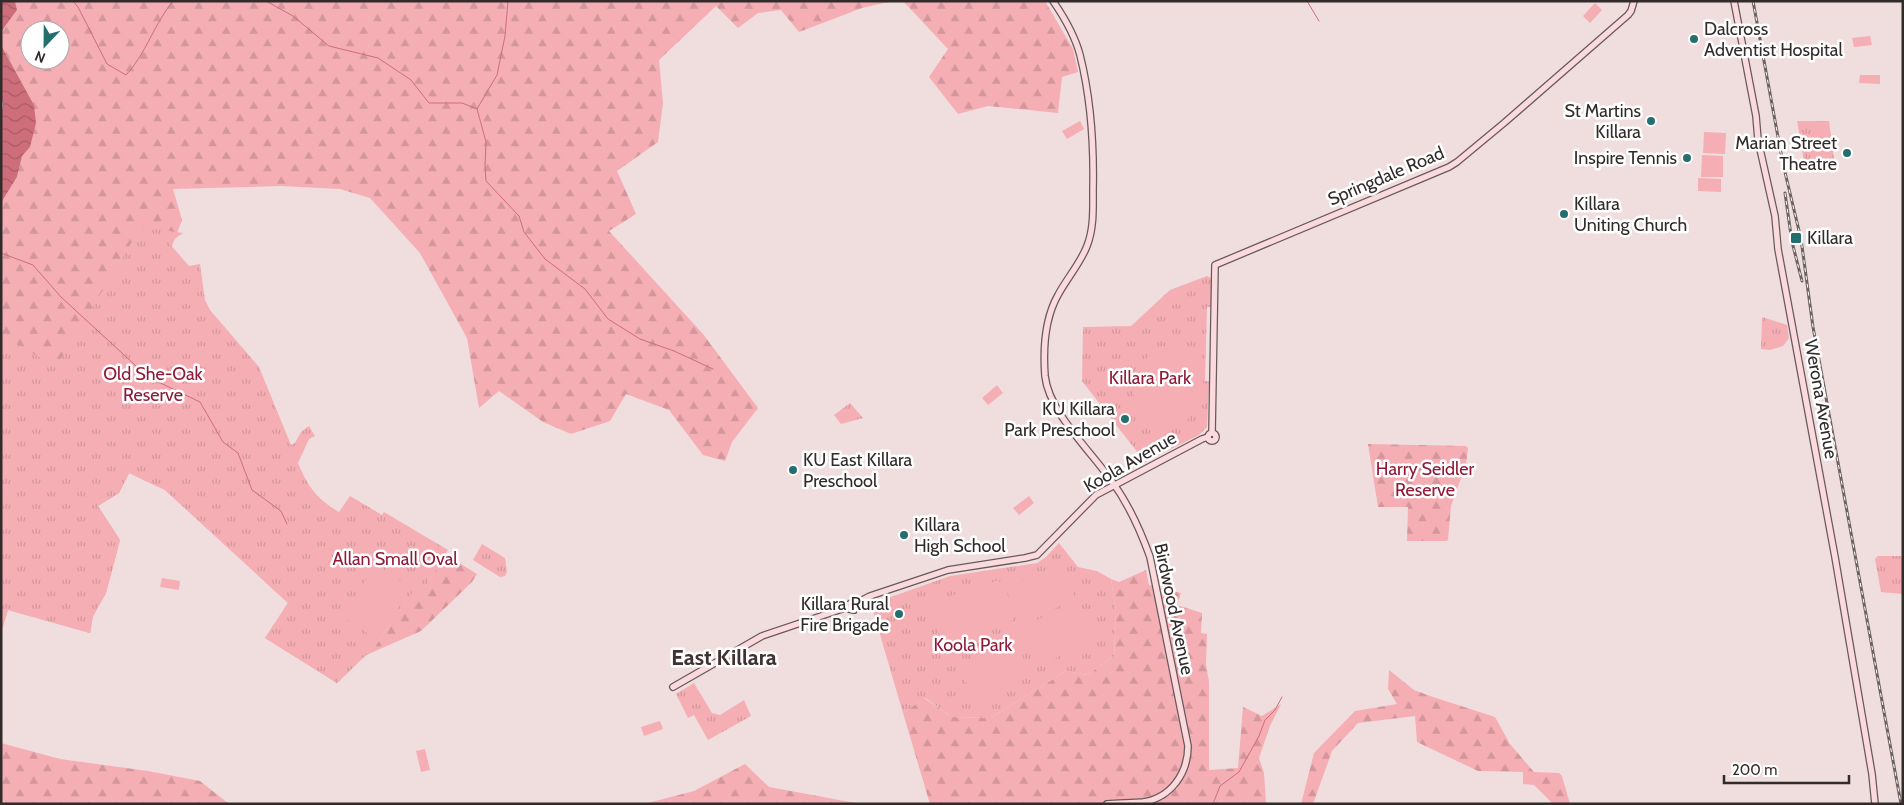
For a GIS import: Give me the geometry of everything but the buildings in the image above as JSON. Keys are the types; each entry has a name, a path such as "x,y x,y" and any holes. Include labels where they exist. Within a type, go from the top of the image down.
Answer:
{"main road":[{"name":"Birdwood Avenue","path":"1053,1 1074,39 1080,55 1090,105 1094,162 1092,227 1086,248 1058,294 1048,321 1045,368 1049,394 1064,419 1115,485 1142,535 1150,557 1176,692"},
{"name":"Springdale Road","path":"1210,435 1215,265 1458,162 1628,15 1632,11 1634,1"},
{"name":"Werona Avenue","path":"1734,1 1756,116 1758,140 1775,216 1777,242 1835,557 1872,774 1875,804"},
{"name":"Koola Avenue","path":"673,687 762,636 848,606 853,610 856,608 855,604 870,596 948,570 1037,555 1092,499 1210,435"},
{"path":"1107,804 1152,800 1168,791 1181,776 1186,767 1188,746 1176,692"},
{"path":"1152,804 1171,794 1184,778 1188,768 1191,745 1187,725 1176,692"}],"green space":[{"path":"15,1 893,1 862,8 799,32 781,10 758,13 738,28 716,6 659,60 663,103 658,142 617,171 636,214 609,231 703,334 758,408 732,442 725,461 703,455 669,410 626,394 610,421 571,434 543,422 499,391 479,408 467,338 420,253 370,198 340,189 281,186 173,189 182,220 170,251 286,442 376,645 418,583 425,587 445,554 477,574 472,582 421,631 366,655 337,683 265,638 288,603 165,490 129,473 119,493 98,506 120,540 106,593 93,616 90,633 8,610 1,633 1,203 17,177 22,155 30,147 34,105 1,45 1,32 17,10"},
{"path":"903,1 1045,1 1073,49 1078,72 1062,77 1058,113 988,106 958,114 929,77 948,49"},
{"path":"1595,3 1602,10 1590,23 1583,16"},
{"path":"1870,36 1872,45 1854,47 1852,38"},
{"path":"1860,75 1880,75 1880,84 1859,83"},
{"path":"1080,121 1084,129 1067,139 1062,131"},
{"path":"1797,121 1829,121 1835,166 1805,166"},
{"path":"1704,132 1726,133 1725,154 1703,153"},
{"path":"1702,155 1723,156 1723,177 1701,177"},
{"path":"1698,178 1721,179 1721,192 1698,191"},
{"name":"Old She-Oak Reserve","path":"141,227 183,233 169,243 189,266 200,264 205,300 210,310 259,367 291,445 295,443 301,432 309,426 315,436 309,439 298,463 314,492 339,512 350,496 382,515 384,512 448,550 425,587 418,584 376,645 377,650 366,655 337,683 265,638 288,603 165,490 129,473 119,493 98,506 120,540 106,593 93,616 90,633 8,610 1,633 1,335 56,367"},
{"name":"Killara Park","path":"1207,276 1211,278 1211,307 1207,307 1205,381 1209,381 1207,427 1199,435 1145,462 1082,381 1083,327 1131,326 1170,290"},
{"path":"1762,317 1787,325 1789,338 1783,346 1770,350 1761,349"},
{"path":"1167,345 1185,346 1199,361 1204,387 1198,409 1185,422 1173,427 1153,426 1143,419 1137,411 1132,384 1141,363 1155,351"},
{"path":"997,385 1003,393 988,405 982,398"},
{"path":"850,403 863,418 841,424 834,415"},
{"name":"Harry Seidler Reserve","path":"1368,444 1466,446 1468,448 1466,464 1451,506 1448,540 1407,541 1408,507 1378,507"},
{"path":"1029,496 1034,503 1019,515 1013,508"},
{"name":"Koola Park","path":"1059,543 1078,567 1097,571 1111,579 1116,612 1114,656 1087,675 1066,671 991,718 952,717 925,698 903,713 871,604 950,576 1037,563 1046,557"},
{"path":"482,544 505,558 507,572 505,576 500,577 473,560"},
{"path":"1878,556 1903,556 1903,594 1881,592 1875,559"},
{"path":"1061,564 1076,599 1021,623 1005,588"},
{"path":"377,565 410,588 394,616 376,639 343,617 357,592"},
{"path":"1146,570 1149,585 1181,593 1177,605 1202,613 1201,633 1207,634 1209,770 1238,768 1243,707 1262,716 1281,704 1270,726 1259,758 1264,773 1266,804 930,804 903,713 924,698 952,717 991,718 1066,671 1087,675 1114,656 1116,612 1111,579 1119,582"},
{"path":"162,578 180,581 179,590 160,587"},
{"path":"999,580 1013,620 942,643 929,603"},
{"path":"1080,603 1097,641 1036,666 1020,628 1060,609 1061,611"},
{"path":"1015,640 1032,676 975,701 958,665"},
{"path":"1389,670 1414,690 1495,717 1510,744 1534,772 1559,773 1562,776 1570,804 1553,804 1534,785 1523,784 1523,772 1478,771 1417,742 1415,716 1358,723 1332,751 1313,804 1301,804 1314,753 1355,711 1397,704 1388,689"},
{"path":"694,683 712,713 720,715 744,700 751,716 708,740 694,715 688,718 676,694"},
{"path":"660,721 663,729 644,736 641,727"},
{"path":"1,743 60,759 148,771 200,781 229,804 1,804"},
{"path":"425,749 430,770 421,772 416,751"},
{"path":"745,764 769,787 861,804 644,804 694,791"}],"water":[{"path":"1,1 15,1 17,10 1,32"},
{"path":"1,45 34,105 36,123 30,147 22,156 17,177 1,203 1,116 3,104 1,99"}],"waterway":[{"path":"73,1 78,7 107,64 126,75 139,58 160,19 173,1"},
{"path":"266,1 293,16 329,46 378,58 411,80 429,103 462,103 477,109 497,75 505,36 508,1"},
{"path":"1307,1 1319,21"},
{"path":"477,109 486,142 486,181 519,216 524,232 545,259 585,289 608,319 640,339 674,351 713,369"},
{"path":"1,253 33,265 61,297 148,377 200,402 223,442 238,453 252,490 281,511 287,524"},
{"path":"1213,804 1220,786 1239,772 1259,736 1265,720 1275,710 1282,697"}],"railway":[{"path":"1753,1 1783,164 1801,239 1813,327 1901,804"},
{"path":"1785,193 1792,242 1802,281"}],"place":[{"name":"Dalcross Adventist Hospital","path":"1694,39"},
{"name":"St Martins Killara","path":"1651,121"},
{"name":"Marian Street Theatre","path":"1847,153"},
{"name":"Inspire Tennis","path":"1687,158"},
{"name":"Killara Uniting Church","path":"1564,214"},
{"name":"Killara","path":"1796,238"},
{"name":"KU Killara Park Preschool","path":"1125,419"},
{"name":"KU East Killara Preschool","path":"793,470"},
{"name":"Killara High School","path":"904,535"},
{"name":"Killara Rural Fire Brigade","path":"899,614"}],"district":[{"name":"East Killara","path":"724,657"}],"park label":[{"name":"Allan Small Oval","path":"395,559"}]}
